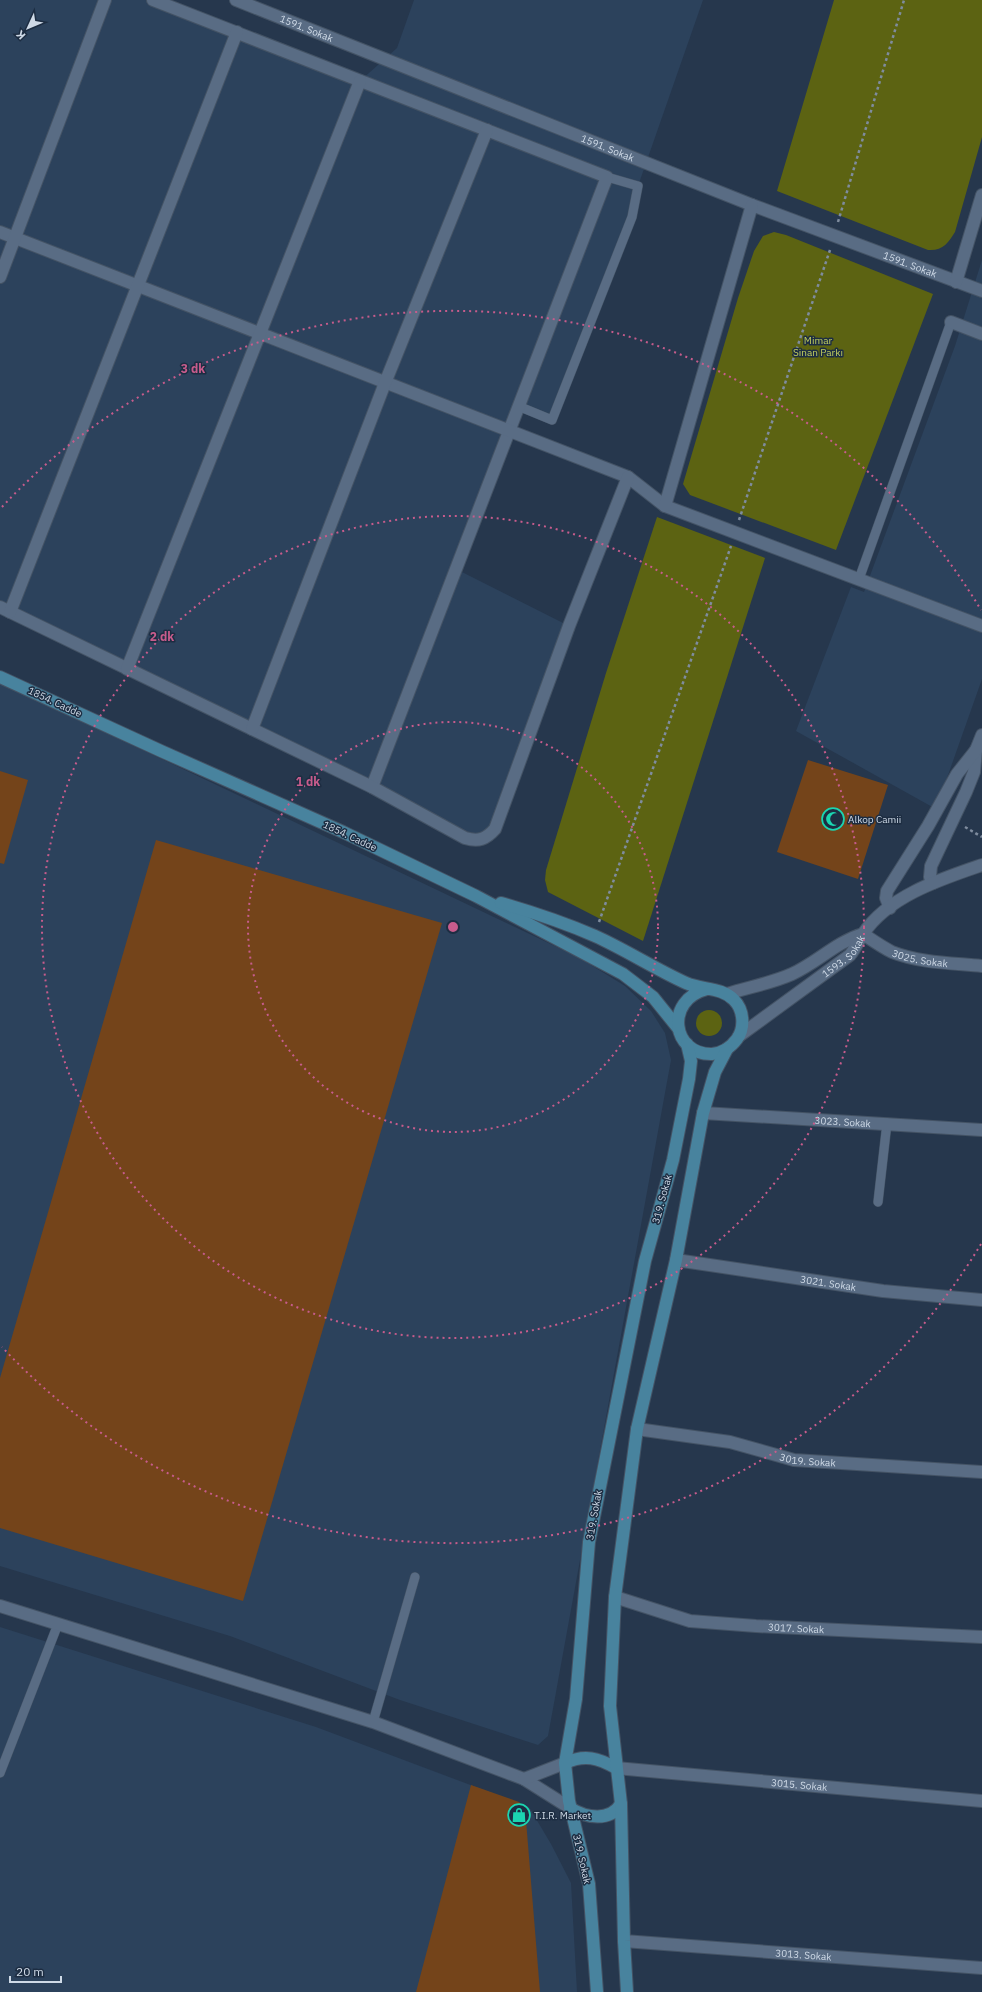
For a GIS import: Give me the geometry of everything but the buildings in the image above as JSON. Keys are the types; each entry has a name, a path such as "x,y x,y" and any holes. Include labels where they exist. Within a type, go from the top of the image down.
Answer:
{"main road":[{"name":"1854. Cadde","path":"0,677 343,832 476,896 629,978 653,997 678,1028"},
{"path":"476,896 524,909 595,936 677,979 694,986 718,990 727,994 734,1000 742,1018 742,1027 739,1036 728,1049 715,1072 703,1113 676,1260 637,1429 614,1597 610,1706 621,1804 624,1941 627,1992"},
{"path":"708,989 697,992 688,998 681,1007 678,1017 678,1028 687,1044 703,1053 712,1054 728,1049"},
{"name":"319. Sokak","path":"597,1992 589,1884 570,1808 565,1763 576,1699 589,1542 645,1261 673,1160 689,1079 691,1061 687,1044"},
{"path":"565,1763 590,1757 599,1758 616,1768"},
{"path":"570,1808 585,1816 601,1817 615,1810 621,1804"}],"street":[{"path":"0,277 16,239 105,0"},
{"path":"153,0 607,177 372,787"},
{"name":"1591. Sokak","path":"236,0 752,205 982,291"},
{"path":"237,32 138,286 5,610 372,787 465,838 481,840 488,837 495,829 569,626 628,477"},
{"path":"127,669 360,81"},
{"path":"252,729 385,383 487,130"},
{"path":"956,282 982,195"},
{"path":"665,506 752,205"},
{"path":"0,232 628,477 665,506 982,626"},
{"path":"951,322 982,334"},
{"path":"890,908 886,898 887,891 928,826 957,774 976,750 982,735"},
{"path":"933,883 930,877 931,866 948,833 974,772 976,750"},
{"path":"928,826 935,821 940,822 947,828 948,833"},
{"path":"862,934 890,908 907,896 933,883 982,865"},
{"name":"3025. Sokak","path":"862,934 887,949 900,954 943,963 982,966"},
{"name":"1593. Sokak","path":"727,994 793,974 816,961 841,942 862,934"},
{"name":"1593. Sokak","path":"739,1036 850,955 858,945 862,934"},
{"name":"3023. Sokak","path":"703,1113 887,1123 982,1130"},
{"name":"3021. Sokak","path":"676,1260 883,1291 982,1300"},
{"name":"3019. Sokak","path":"637,1429 730,1442 794,1460 982,1472"},
{"name":"3017. Sokak","path":"614,1597 690,1621 756,1626 982,1637"},
{"path":"0,1606 373,1722 524,1779 570,1808"},
{"path":"524,1779 565,1763"},
{"name":"3015. Sokak","path":"616,1768 982,1801"},
{"name":"3013. Sokak","path":"624,1941 982,1968"}],"lane":[{"path":"518,406 552,420 632,217 638,186 607,177"},
{"path":"859,579 951,322"},
{"path":"878,1202 887,1123"},
{"path":"373,1722 415,1577"},
{"path":"0,1773 58,1624"}],"path":[{"path":"837,226 904,0"},
{"path":"738,524 831,246"},
{"path":"595,936 731,544"}],"shaded area":[{"path":"0,0 153,0 360,81 397,48 414,0 703,0 638,186 632,217 552,420 519,406 456,569 569,626 495,829 481,840 0,607"},
{"path":"982,260 982,679 936,809 796,731 851,587 864,592 955,346"},
{"path":"0,682 578,957 625,986 651,1011 665,1033 671,1060 548,1736 538,1745 400,1700 230,1636 0,1566"},
{"path":"0,1627 316,1727 529,1807 551,1844 571,1883 577,1992 0,1992"}],"green space":[{"path":"834,0 982,0 982,137 955,232 947,243 941,248 928,250 777,191"},
{"name":"Mimar Sinan Parkı","path":"774,232 786,235 933,294 836,550 690,495 683,484 738,298 754,251 763,236"},
{"path":"657,517 765,558 643,941 548,892 545,880 546,870 606,673"},
{"path":"709,1010 718,1014 722,1023 718,1032 709,1036 700,1032 696,1023 700,1014"}],"place":[{"name":"Alkop Camii","path":"833,819"},
{"name":"T.I.R. Market","path":"519,1815"}]}
